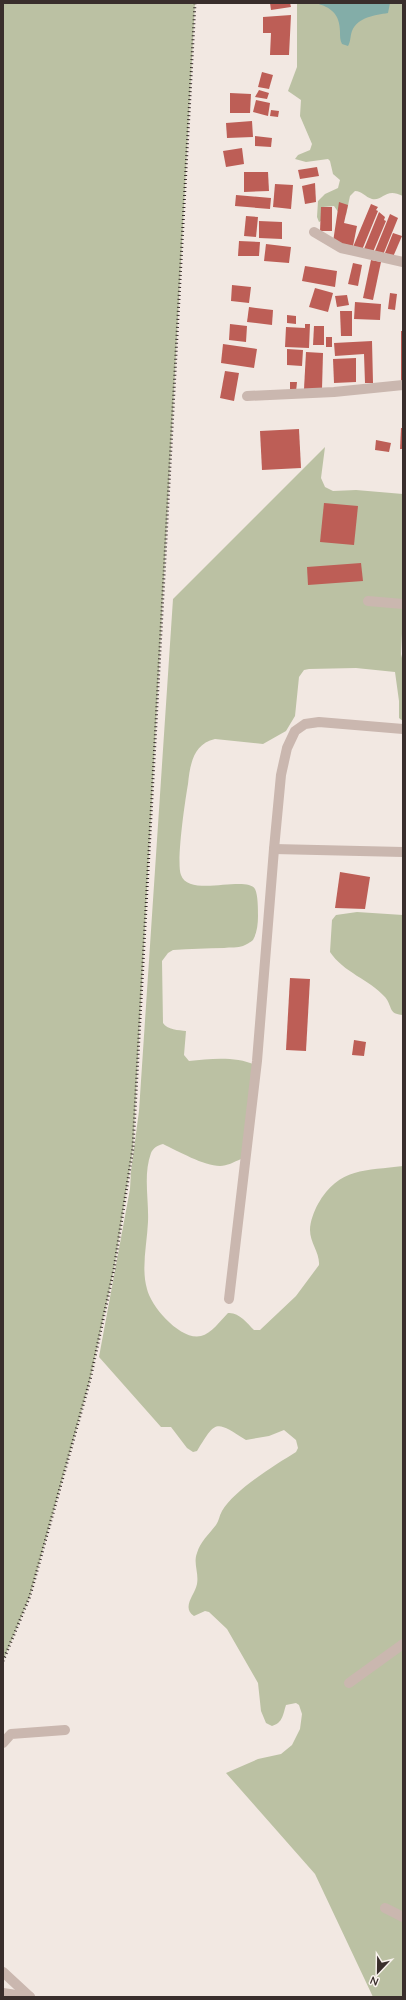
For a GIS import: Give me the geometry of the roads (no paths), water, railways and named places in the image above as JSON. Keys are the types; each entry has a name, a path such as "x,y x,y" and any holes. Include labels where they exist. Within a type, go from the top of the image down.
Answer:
{"street":[{"path":"314,232 341,248 403,262"},
{"path":"248,396 334,392 403,385"},
{"path":"368,601 403,604"},
{"path":"229,1299 257,1061 274,849 281,775 286,748 295,731 305,724 319,722 403,729"},
{"path":"274,849 403,852"},
{"path":"349,1683 403,1644"},
{"path":"3,1743 11,1734 65,1730"},
{"path":"385,1908 403,1917"},
{"path":"3,1972 30,1997 3,1993"}],"water":[{"path":"315,3 390,3 388,13 367,18 355,26 348,46 341,43 340,26 334,12"}],"railway":[{"path":"3,1661 30,1596 90,1380 114,1269 133,1148 195,3"}]}
